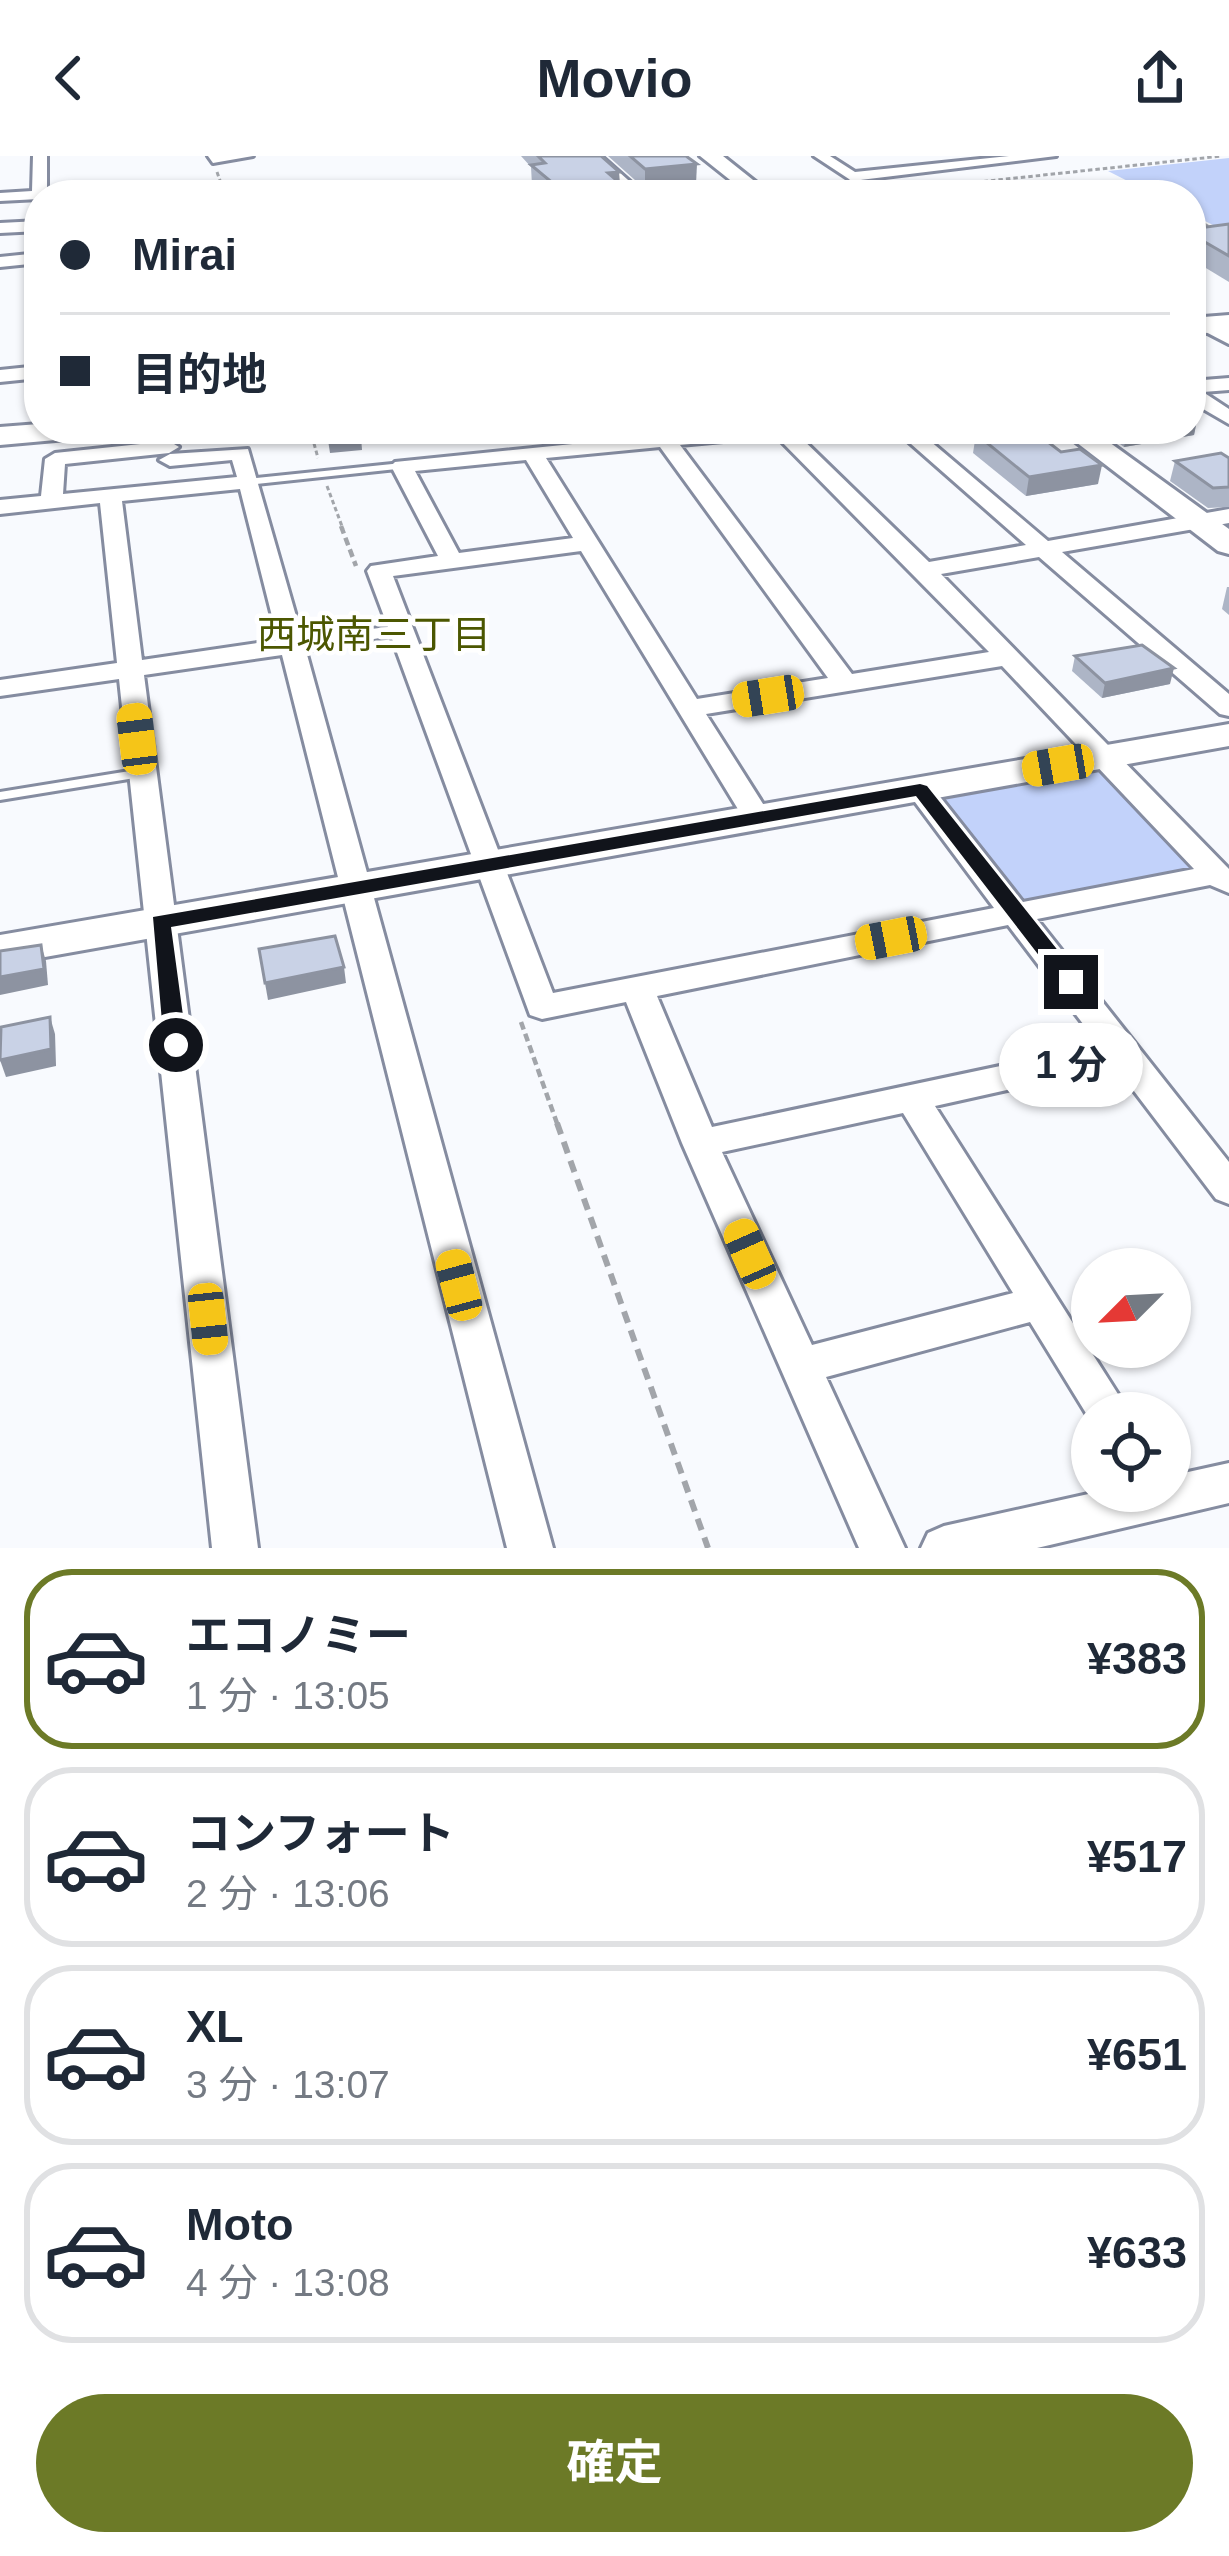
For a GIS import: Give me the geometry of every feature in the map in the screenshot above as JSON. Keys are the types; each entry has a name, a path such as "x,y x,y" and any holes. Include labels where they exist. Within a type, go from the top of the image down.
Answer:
{"street":[{"path":"213,159 246,156"},
{"path":"593,156 621,180"},
{"path":"710,156 742,180"},
{"path":"821,156 852,177 1049,156"},
{"path":"925,156 943,167"},
{"path":"1209,324 1229,339"},
{"path":"452,561 402,466 600,444"},
{"path":"668,444 846,684"},
{"path":"799,444 1223,880"},
{"path":"922,444 1229,708"},
{"path":"1096,444 1214,519 1229,544"},
{"path":"169,445 172,489"},
{"path":"52,502 55,459 169,445 241,453 530,1548"},
{"path":"533,454 757,818"},
{"path":"0,507 246,482"},
{"path":"110,496 235,1548"},
{"path":"924,570 1214,519"},
{"path":"586,543 379,571 542,1006 1018,913 1223,880"},
{"path":"0,688 380,633"},
{"path":"691,708 1008,657"},
{"path":"0,950 1229,735"},
{"path":"920,790 1229,1189"},
{"path":"637,988 700,1143 882,1548"},
{"path":"700,1143 1125,1052"},
{"path":"913,1100 1096,1392"},
{"path":"800,1366 1040,1303"},
{"path":"1191,1490 1229,1483"},
{"path":"944,1548 1091,1512"}],"lane":[{"path":"852,177 857,180"},
{"path":"246,482 402,466"},
{"path":"0,796 142,773"}],"path":[{"path":"999,180 1222,156"}],"shaded area":[{"path":"1229,158 1229,233 1206,222 1206,180 1126,180 1108,171"},
{"path":"1101,763 1198,868 1022,904 938,793"}],"building":[{"path":"538,156 601,156 619,172 608,173 616,180 549,180 531,165 545,163"},
{"path":"630,156 686,156 697,164 645,169"},
{"path":"1229,224 1229,256 1206,243 1206,227"},
{"path":"988,444 1051,444 1061,452 1080,449 1102,465 1029,477"},
{"path":"1221,453 1229,458 1229,487 1213,488 1175,461"},
{"path":"1142,645 1174,668 1105,683 1075,656"},
{"path":"335,936 344,967 265,983 259,949"},
{"path":"41,945 44,969 0,977 0,951"},
{"path":"50,1017 51,1049 0,1060 1,1027"}],"district":[{"name":"西城南三丁目","path":"374,634"}],"route":[{"path":"176,1045 160,922 920,790 1071,982"}]}
